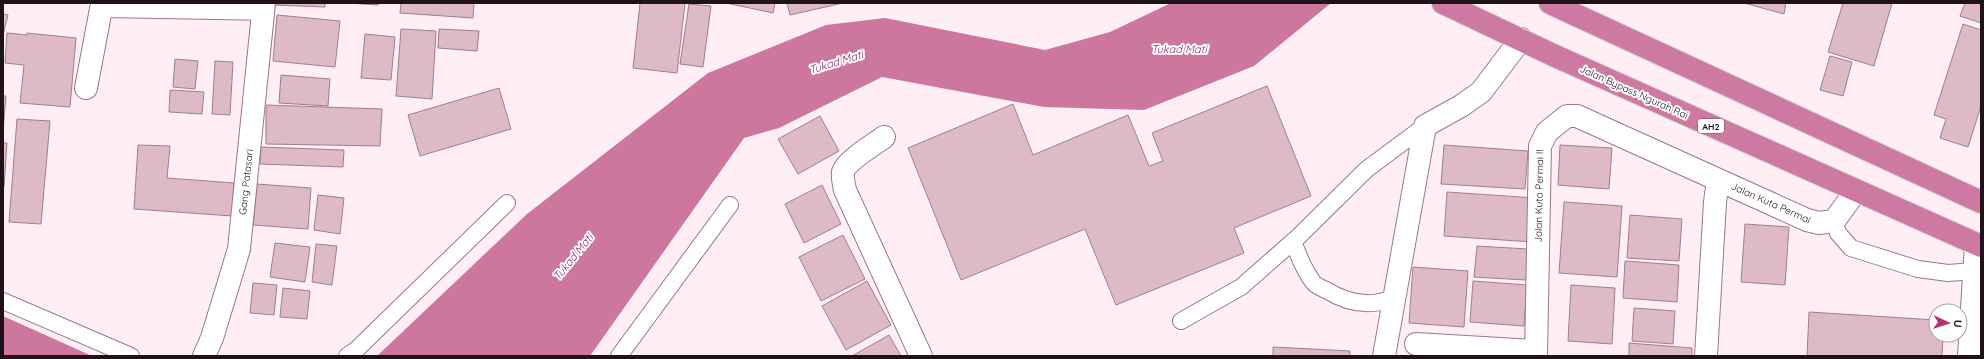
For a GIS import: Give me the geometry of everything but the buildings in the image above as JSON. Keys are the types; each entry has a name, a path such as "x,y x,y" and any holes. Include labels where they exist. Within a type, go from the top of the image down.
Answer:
{"highway":[{"name":"Jalan Bypass Ngurah Rai","path":"1443,3 1521,39 1553,56 1979,245"},
{"path":"1550,3 1981,202"}],"street":[{"path":"86,88 101,9 107,6 263,6"},
{"name":"Gang Patasari","path":"204,356 212,338 239,249 263,6"},
{"path":"1384,356 1393,298 1425,126 1461,106 1481,92 1521,39"},
{"name":"Jalan Kuta Permai II","path":"1536,353 1540,146 1547,132 1556,123 1567,116 1577,116 1718,180"},
{"path":"884,137 849,164 844,170 843,177 846,190 921,356"},
{"path":"1706,356 1715,202 1718,180"},
{"name":"Jalan Kuta Permai","path":"1718,180 1807,220 1819,223 1834,221"},
{"path":"1834,221 1856,191"},
{"path":"1968,356 1974,272 1979,245"},
{"path":"1416,344 1536,353"}],"lane":[{"path":"1181,321 1241,287 1293,241 1367,169 1425,126"},
{"path":"347,356 357,349 507,203"},
{"path":"619,356 730,205"},
{"path":"1834,221 1838,233 1851,248 1918,269 1948,273 1974,272"},
{"path":"1293,241 1299,257 1314,283 1338,298 1361,304 1384,302 1393,298"},
{"path":"3,301 131,356"}],"water":[{"name":"Tukad Mati","path":"1171,3 1331,3 1254,66 1144,110 1044,107 882,77 779,128 744,138 590,356 377,356 527,214 708,73 826,25 885,18 1045,50 1110,32"},
{"path":"3,316 92,356 3,356"}]}
